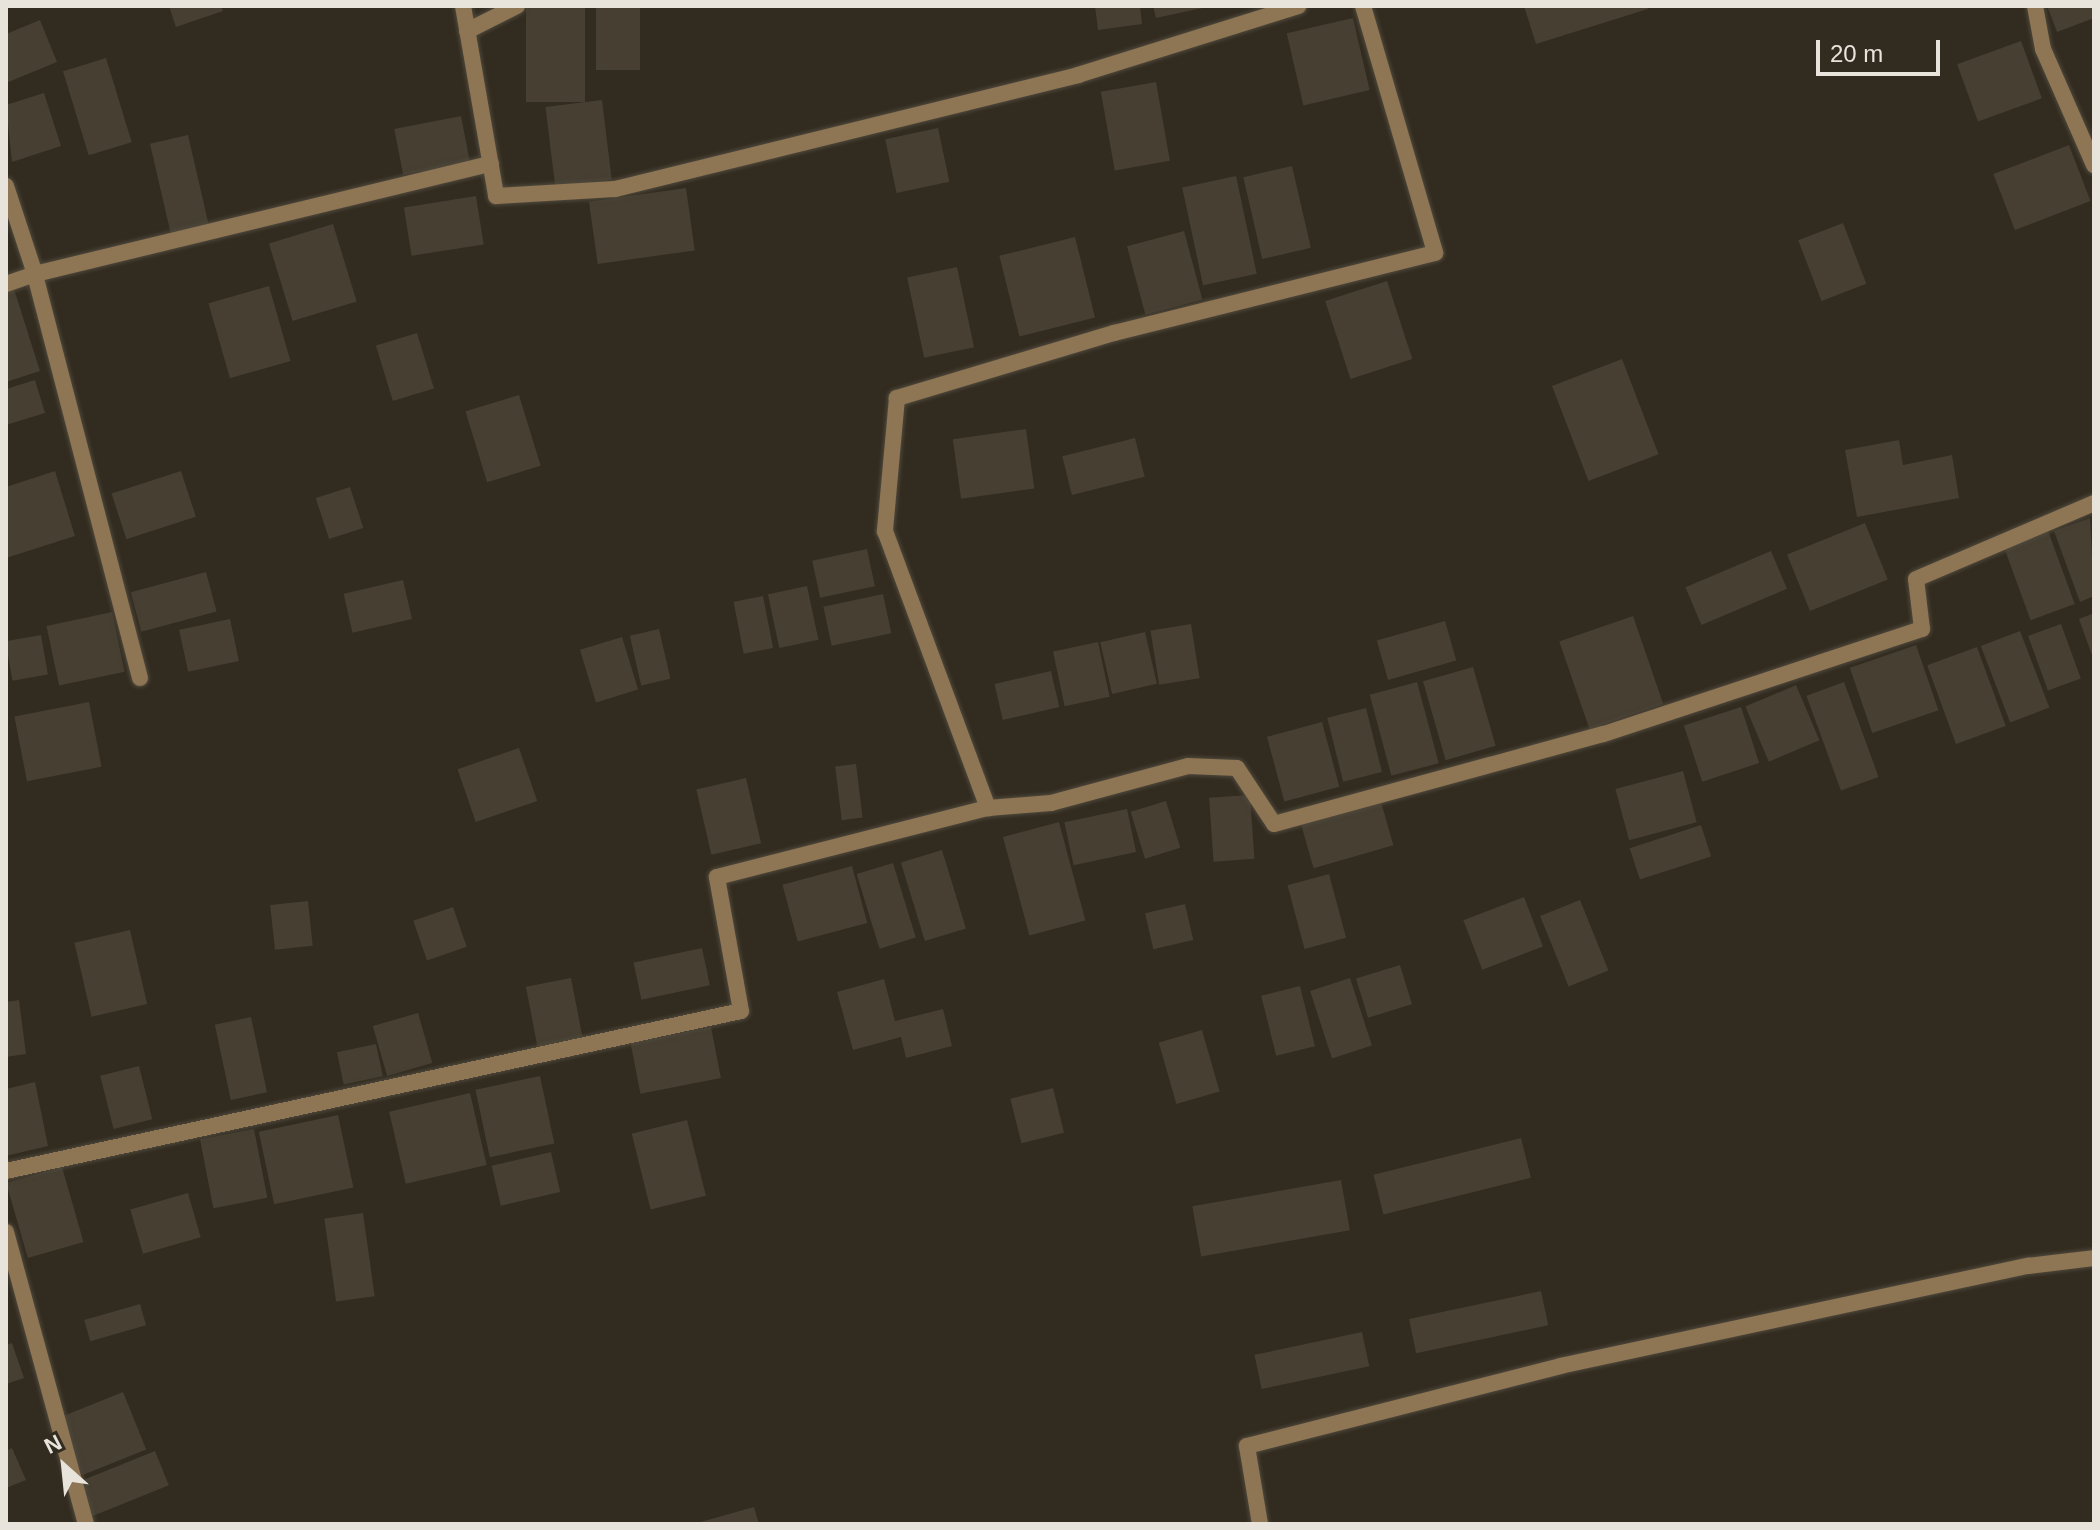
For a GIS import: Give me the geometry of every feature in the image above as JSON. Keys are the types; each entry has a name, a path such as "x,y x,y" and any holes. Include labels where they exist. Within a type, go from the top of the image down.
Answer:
{"street":[{"path":"463,6 496,196 615,189 1078,75 1298,6"},
{"path":"467,31 517,6"},
{"path":"988,808 885,531 897,398 1114,333 1435,253 1363,6"},
{"path":"2035,6 2043,49 2094,165"},
{"path":"6,284 35,274 491,164"},
{"path":"6,186 35,274 140,678"},
{"path":"6,1171 741,1011 717,877 988,808 1051,803 1188,766 1237,768 1274,824 1589,739 1922,629 1916,579 2094,503"},
{"path":"6,1232 86,1524"},
{"path":"1260,1524 1247,1446 1560,1366 2028,1266 2094,1258"}],"building":[{"path":"169,6 221,6 223,11 176,27"},
{"path":"526,6 585,6 585,102 526,102"},
{"path":"596,6 640,6 640,70 596,70"},
{"path":"1095,6 1140,6 1142,24 1098,30"},
{"path":"1153,6 1206,6 1207,7 1156,18"},
{"path":"1524,6 1647,6 1648,9 1536,44"},
{"path":"2047,6 2094,6 2094,18 2057,32"},
{"path":"1353,18 1370,90 1303,105 1287,33"},
{"path":"40,20 57,62 6,83 6,34"},
{"path":"2021,41 2042,98 1978,122 1957,64"},
{"path":"106,58 132,142 89,155 63,71"},
{"path":"1156,82 1170,161 1115,171 1101,92"},
{"path":"44,93 61,146 12,162 6,105"},
{"path":"602,100 612,179 555,186 545,107"},
{"path":"461,116 470,162 403,175 394,129"},
{"path":"938,128 949,182 897,193 885,139"},
{"path":"188,135 210,230 172,239 150,144"},
{"path":"2069,145 2091,201 2015,230 1993,174"},
{"path":"1292,166 1311,248 1262,259 1243,177"},
{"path":"1236,176 1257,274 1203,285 1182,187"},
{"path":"686,188 695,250 598,264 589,202"},
{"path":"476,196 484,244 412,256 404,207"},
{"path":"1843,223 1866,284 1821,301 1798,240"},
{"path":"333,224 357,301 293,321 269,244"},
{"path":"1184,231 1202,300 1145,315 1127,246"},
{"path":"1075,237 1095,318 1019,336 999,256"},
{"path":"957,267 974,347 924,358 907,278"},
{"path":"1387,281 1412,359 1351,379 1325,301"},
{"path":"269,286 290,361 230,378 208,303"},
{"path":"14,289 40,371 6,382 6,292"},
{"path":"417,333 434,388 393,401 376,346"},
{"path":"1622,359 1659,454 1589,481 1552,386"},
{"path":"35,380 45,413 6,425 6,389"},
{"path":"519,395 541,466 487,482 465,411"},
{"path":"1026,429 1034,488 961,499 953,439"},
{"path":"1135,438 1145,477 1072,495 1062,456"},
{"path":"1899,440 1903,465 1952,455 1959,498 1857,517 1845,450"},
{"path":"55,471 75,536 6,558 6,487"},
{"path":"181,471 196,517 126,539 112,494"},
{"path":"350,487 363,528 329,539 316,498"},
{"path":"2090,518 2094,596 2080,602 2054,531"},
{"path":"1865,523 1888,580 1810,611 1787,554"},
{"path":"2047,528 2075,604 2031,620 2003,544"},
{"path":"867,549 875,586 820,598 812,561"},
{"path":"1771,551 1787,589 1701,625 1685,587"},
{"path":"206,572 217,612 141,632 131,592"},
{"path":"403,580 412,619 353,633 344,594"},
{"path":"807,586 818,640 779,648 768,594"},
{"path":"883,594 891,633 832,646 823,607"},
{"path":"763,596 773,648 744,654 734,602"},
{"path":"112,612 125,672 59,686 46,626"},
{"path":"2094,613 2094,661 2079,619"},
{"path":"1633,616 1663,704 1590,729 1559,641"},
{"path":"230,619 239,661 188,672 179,630"},
{"path":"1445,621 1456,660 1388,680 1377,641"},
{"path":"1191,624 1200,678 1159,685 1151,630"},
{"path":"2061,624 2081,679 2048,690 2028,636"},
{"path":"659,629 670,679 641,685 630,636"},
{"path":"2020,631 2049,708 2010,723 1981,646"},
{"path":"1145,632 1157,684 1112,694 1100,642"},
{"path":"41,635 48,674 12,681 6,641"},
{"path":"622,637 638,690 596,702 580,650"},
{"path":"1098,642 1110,697 1065,706 1053,652"},
{"path":"1916,645 1938,710 1872,733 1850,668"},
{"path":"1977,647 2006,726 1956,744 1927,665"},
{"path":"1473,667 1496,746 1446,760 1423,681"},
{"path":"1051,671 1059,707 1003,720 994,684"},
{"path":"1417,682 1439,763 1391,776 1370,695"},
{"path":"1844,682 1879,777 1841,791 1806,696"},
{"path":"1796,685 1819,740 1769,762 1745,706"},
{"path":"89,702 102,767 27,781 14,717"},
{"path":"1741,707 1759,763 1702,782 1684,726"},
{"path":"1366,708 1382,772 1343,782 1327,718"},
{"path":"1322,722 1339,787 1284,801 1267,737"},
{"path":"519,748 537,801 476,822 458,769"},
{"path":"856,764 863,818 842,820 835,767"},
{"path":"1683,771 1697,822 1629,840 1615,789"},
{"path":"746,778 761,843 711,855 696,789"},
{"path":"1250,795 1254,859 1214,862 1209,798"},
{"path":"1166,801 1180,848 1145,859 1131,812"},
{"path":"1381,802 1393,845 1314,868 1301,825"},
{"path":"1127,809 1136,852 1074,865 1064,822"},
{"path":"1059,822 1085,921 1029,936 1003,837"},
{"path":"1701,825 1711,856 1640,880 1630,848"},
{"path":"942,850 966,928 925,941 901,863"},
{"path":"893,863 916,938 879,949 857,874"},
{"path":"852,866 867,923 798,942 782,885"},
{"path":"1329,874 1346,938 1305,949 1287,885"},
{"path":"1524,897 1543,946 1482,970 1463,920"},
{"path":"1580,900 1608,970 1569,987 1540,916"},
{"path":"308,901 313,946 275,950 270,905"},
{"path":"1185,904 1193,940 1153,949 1145,913"},
{"path":"453,907 467,947 427,960 413,921"},
{"path":"130,930 147,1004 92,1017 74,943"},
{"path":"702,948 710,985 641,1000 634,963"},
{"path":"1400,965 1412,1004 1368,1018 1356,978"},
{"path":"571,978 583,1038 537,1047 526,987"},
{"path":"1350,978 1372,1046 1332,1059 1310,991"},
{"path":"884,979 895,1021 943,1009 952,1046 906,1058 901,1037 853,1050 837,992"},
{"path":"1300,986 1315,1046 1276,1056 1261,996"},
{"path":"19,1000 26,1054 6,1057 6,1002"},
{"path":"418,1013 432,1063 387,1076 373,1026"},
{"path":"251,1017 267,1092 231,1100 215,1025"},
{"path":"711,1027 721,1078 640,1094 631,1043"},
{"path":"1202,1030 1220,1092 1176,1104 1159,1042"},
{"path":"376,1044 383,1076 344,1085 337,1052"},
{"path":"139,1066 152,1119 113,1129 100,1076"},
{"path":"540,1076 554,1143 490,1157 475,1090"},
{"path":"35,1082 48,1146 6,1156 6,1089"},
{"path":"1053,1088 1064,1133 1021,1143 1010,1099"},
{"path":"470,1093 487,1165 406,1184 389,1112"},
{"path":"338,1115 353,1187 274,1204 259,1132"},
{"path":"687,1120 706,1196 651,1209 632,1134"},
{"path":"254,1129 267,1198 213,1208 200,1139"},
{"path":"1521,1138 1531,1178 1383,1215 1374,1175"},
{"path":"551,1152 560,1192 501,1206 492,1166"},
{"path":"62,1167 83,1242 28,1258 6,1183"},
{"path":"1341,1180 1350,1230 1201,1256 1192,1206"},
{"path":"188,1193 201,1237 143,1254 130,1210"},
{"path":"363,1213 375,1296 336,1302 324,1218"},
{"path":"1541,1291 1548,1325 1416,1353 1409,1319"},
{"path":"140,1304 146,1325 90,1341 84,1320"},
{"path":"1362,1332 1369,1366 1262,1389 1254,1355"},
{"path":"12,1343 24,1378 6,1384 6,1345"},
{"path":"123,1392 146,1449 82,1475 59,1418"},
{"path":"12,1448 26,1480 6,1488 6,1451"},
{"path":"155,1451 169,1485 91,1517 77,1482"},
{"path":"754,1507 759,1524 697,1524 697,1523"}]}
